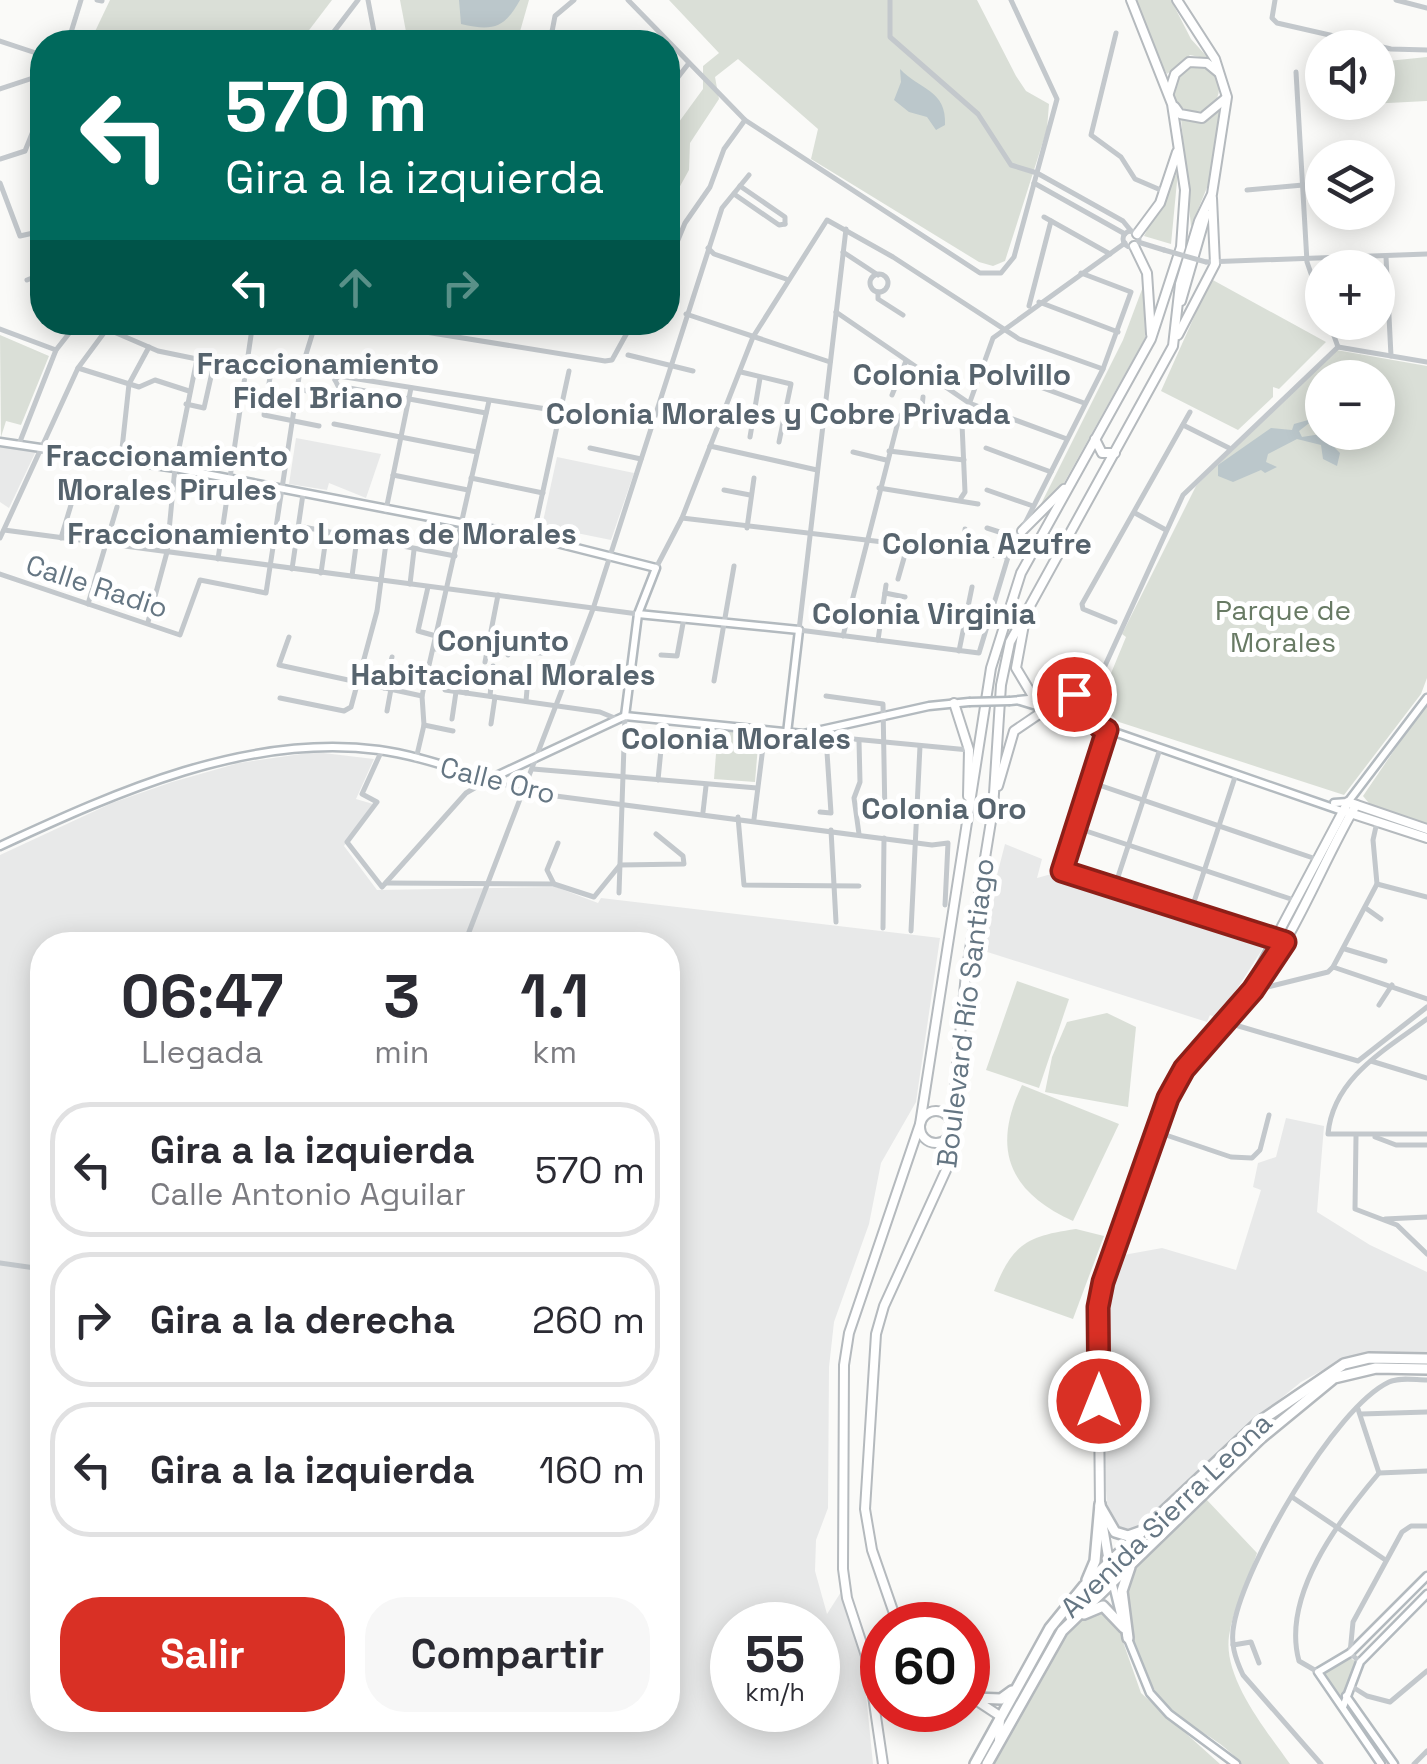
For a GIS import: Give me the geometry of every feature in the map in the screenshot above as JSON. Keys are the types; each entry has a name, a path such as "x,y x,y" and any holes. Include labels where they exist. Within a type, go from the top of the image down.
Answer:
{"highway":[{"name":"Avenida Sierra Leona","path":"975,1764 1050,1628 1084,1586 1248,1432 1309,1384 1344,1364 1368,1358 1427,1359"},
{"name":"Avenida Sierra Leona","path":"987,1764 1062,1631 1270,1431 1334,1378 1376,1368 1427,1369"},
{"path":"1270,1431 1309,1384"},
{"path":"1241,1460 1252,1441 1248,1432"},
{"path":"1100,1504 1115,1532 1128,1536 1149,1527"},
{"path":"1084,1586 1095,1561 1100,1504"},
{"path":"1126,1633 1122,1591 1128,1569 1138,1556"},
{"path":"1062,1631 1086,1612 1103,1606 1126,1633"},
{"path":"990,1698 1001,1699 1017,1686"}],"main road":[{"name":"Boulevard Río Santiago","path":"860,1638 843,1570 844,1365 850,1333 920,1124 990,668 1021,573 1151,339 1181,247 1184,190 1170,99 1131,0"},
{"name":"Boulevard Río Santiago","path":"890,1602 872,1550 865,1510 876,1334 884,1306 941,1188 953,1129 971,934 992,809 1005,663 1026,613 1173,346 1179,305 1212,194 1226,97 1222,75 1177,0"},
{"path":"1222,75 1207,63 1189,62 1172,80 1170,99 1180,114 1202,118 1226,97"},
{"path":"1151,339 1147,274 1132,238 1148,224 1165,192 1178,148"},
{"path":"1173,346 1210,263 1212,194"},
{"path":"1094,439 1102,453 1115,453"},
{"path":"0,442 43,445 175,468 533,537 656,568 638,614 621,718"},
{"path":"1083,461 1096,463 1104,472"},
{"path":"1020,534 1035,512 1074,478"},
{"path":"1026,613 1016,668 1034,698"},
{"path":"638,614 799,630 786,733"},
{"path":"1097,682 1102,729"},
{"path":"490,779 621,718 803,734 954,703 1072,694 1102,729"},
{"path":"1071,717 1062,704 1072,694"},
{"path":"1281,941 1297,901 1349,808 1427,698"},
{"path":"1019,700 1332,804 1427,828"},
{"path":"954,703 969,750 969,811"},
{"path":"1071,717 1086,706"},
{"path":"992,809 1014,731 1046,710"},
{"name":"Calle Oro","path":"0,846 80,808 228,760 294,748 382,750 490,779"},
{"path":"1349,808 1377,822 1427,838"},
{"path":"1236,1764 1169,1714 1150,1693 1126,1633 1108,1566 1100,1504 1098,1307 1156,1132 1184,1069 1245,999 1281,941 1349,808"},
{"path":"936,1111 948,1116 953,1129 942,1142 933,1143 924,1138 920,1124 926,1114 936,1111"},
{"path":"1381,1764 1318,1672 1350,1652 1427,1576"},
{"path":"1342,1708 1360,1662 1407,1609 1427,1594"},
{"path":"1346,1696 1394,1764"},
{"path":"990,1709 1000,1716 999,1741"},
{"name":"Boulevard Río Santiago","path":"878,1732 883,1764"}],"street":[{"path":"72,30 81,0"},
{"path":"335,30 358,0"},
{"path":"368,0 374,30"},
{"path":"552,30 554,16 574,0"},
{"path":"628,0 657,30"},
{"path":"890,0 890,37 978,114 1005,160 1036,172 1123,221 1132,238"},
{"path":"680,54 745,120 980,273 1001,273 1010,266 1057,99 1012,0"},
{"path":"1275,0 1272,18 1277,23 1391,49 1427,50"},
{"path":"1396,0 1427,8"},
{"path":"1116,33 1092,135 1121,157 1135,179 1165,192"},
{"path":"0,42 30,51"},
{"path":"680,75 689,63"},
{"path":"1296,72 1306,250"},
{"path":"0,89 30,79"},
{"path":"680,236 710,187 724,149 745,120"},
{"path":"0,158 25,151 30,139"},
{"path":"680,333 722,208 749,175"},
{"path":"0,183 20,236 30,234"},
{"path":"1034,184 1132,238 1164,250 1210,263 1305,262"},
{"path":"1246,190 1303,185"},
{"path":"734,194 779,225 785,224 785,217 740,186"},
{"path":"1073,204 1077,196"},
{"path":"1028,309 1048,219 1110,254"},
{"path":"656,568 682,518 753,337 827,220 1019,340 1103,369"},
{"path":"846,229 799,630 977,654 1008,557 1020,534 987,528"},
{"path":"961,498 965,492 962,424 993,338 1028,309 1132,238"},
{"path":"708,248 714,254 786,280"},
{"path":"842,252 888,284 878,292"},
{"path":"704,261 714,254"},
{"path":"1395,256 1427,254"},
{"path":"988,490 1035,512 1103,369 1131,292 1082,273"},
{"path":"878,274 870,282 878,299 903,315"},
{"path":"1038,302 1118,332"},
{"path":"836,312 969,403 1067,439"},
{"path":"686,314 830,362"},
{"path":"0,329 56,350"},
{"path":"19,444 56,350 68,335"},
{"path":"0,538 78,368 103,335"},
{"path":"121,335 196,359 175,468 167,552 148,622"},
{"path":"218,559 250,335"},
{"path":"271,566 299,376 312,335"},
{"path":"458,335 605,361 612,360 626,335"},
{"path":"469,932 593,609 679,335"},
{"path":"1335,340 1338,347"},
{"path":"1390,340 1391,356"},
{"path":"120,458 128,384 149,347"},
{"path":"1338,347 1427,362"},
{"path":"1086,706 1166,530 1192,484 1338,347"},
{"path":"628,355 693,371"},
{"path":"306,357 333,362"},
{"path":"186,404 204,408 215,359"},
{"path":"892,395 906,361"},
{"path":"244,366 299,376"},
{"path":"982,366 1084,404"},
{"path":"78,368 145,388 155,380 189,391"},
{"path":"270,371 264,414 319,426"},
{"path":"533,537 569,371"},
{"path":"740,372 790,384 778,442"},
{"path":"486,413 338,386 336,380 340,376 560,411"},
{"path":"750,437 760,378"},
{"path":"386,510 410,388"},
{"path":"298,389 322,394"},
{"path":"922,417 923,397"},
{"path":"416,759 424,725 422,696 490,401"},
{"path":"1115,622 1083,610 1190,412"},
{"path":"842,636 886,460 902,414 962,424"},
{"path":"334,424 476,452"},
{"path":"1183,425 1228,448"},
{"path":"710,446 817,470"},
{"path":"590,448 642,459"},
{"path":"986,448 1051,472"},
{"path":"889,451 964,460"},
{"path":"852,452 886,460"},
{"path":"393,475 468,490"},
{"path":"470,478 543,493"},
{"path":"746,528 754,478"},
{"path":"61,538 77,485"},
{"path":"879,488 961,498 978,504"},
{"path":"724,490 752,496"},
{"path":"292,569 303,494"},
{"path":"88,604 117,507"},
{"path":"1135,513 1166,530"},
{"path":"682,518 1008,557"},
{"path":"298,526 455,556"},
{"path":"964,551 965,529"},
{"path":"4,530 638,614"},
{"path":"321,573 327,532"},
{"path":"352,576 357,538"},
{"path":"280,698 344,711 350,707 386,544"},
{"path":"898,580 908,544"},
{"path":"410,584 414,550"},
{"name":"Calle Radio","path":"0,574 180,635 200,580 266,594 271,566"},
{"path":"714,680 734,566"},
{"path":"428,586 418,632 436,636"},
{"path":"959,652 972,588"},
{"path":"878,640 885,590 904,597"},
{"path":"485,662 498,595"},
{"path":"661,655 677,656 684,618"},
{"path":"289,637 280,664 422,696"},
{"path":"508,655 511,638"},
{"path":"434,648 508,655 542,653"},
{"path":"387,711 392,657"},
{"path":"466,693 469,665"},
{"path":"491,724 494,666"},
{"path":"526,701 528,678"},
{"path":"1072,694 1097,682"},
{"path":"446,690 621,718 619,893"},
{"path":"452,718 456,692"},
{"path":"826,696 879,701 887,716 885,818"},
{"path":"658,781 664,719"},
{"path":"424,725 453,730"},
{"path":"1102,729 1062,871 1281,941"},
{"path":"754,819 765,731"},
{"path":"803,734 969,750"},
{"path":"820,812 831,813 826,736"},
{"path":"859,741 860,782 854,798 860,834"},
{"path":"911,931 920,746"},
{"path":"1114,888 1161,747"},
{"path":"382,750 362,795 377,802 348,842 384,885"},
{"path":"533,769 757,788"},
{"path":"1190,914 1236,772"},
{"path":"384,885 466,793 490,779"},
{"name":"Calle Oro","path":"490,779 524,792 951,845 945,905"},
{"path":"1090,782 1318,860"},
{"path":"703,812 706,786"},
{"path":"738,816 744,885 859,886"},
{"path":"1333,967 1377,884 1373,840 1377,822"},
{"path":"1074,827 1297,901"},
{"path":"831,830 836,922"},
{"path":"620,865 684,864 683,856 656,834"},
{"path":"883,928 884,838"},
{"path":"554,884 546,870 558,843"},
{"path":"384,885 554,884 594,897 620,865"},
{"path":"1377,884 1427,897"},
{"path":"1367,909 1381,919"},
{"path":"1345,949 1385,960"},
{"path":"1250,989 1333,967 1427,999"},
{"path":"1379,1005 1392,985"},
{"path":"1225,1022 1358,1060 1427,1007"},
{"path":"1375,1137 1396,1144 1424,1145 1424,1134 1328,1134 1334,1100 1371,1061 1427,1020"},
{"path":"1371,1061 1427,1078"},
{"path":"1156,1132 1231,1157 1252,1158 1260,1150 1270,1115"},
{"path":"1356,1136 1355,1209 1397,1225 1427,1254"},
{"path":"1382,1219 1427,1217"},
{"path":"0,1264 30,1268"},
{"path":"1321,1764 1252,1687 1234,1658 1234,1622 1249,1579 1292,1497 1331,1439 1393,1380 1427,1380"},
{"path":"1360,1411 1427,1412"},
{"path":"1360,1411 1379,1473"},
{"path":"1318,1672 1299,1661 1294,1626 1335,1526 1379,1473 1427,1471"},
{"path":"1292,1497 1384,1560"},
{"path":"1360,1662 1350,1652 1353,1622 1402,1532 1411,1526 1427,1526"},
{"path":"1233,1645 1253,1643 1259,1663"},
{"path":"1351,1686 1390,1702 1427,1671"},
{"path":"1414,1764 1427,1751"}],"shaded area":[{"path":"459,0 520,0 502,22 481,27 461,24"},
{"path":"900,69 937,97 945,125 936,130 927,117 909,112 894,100 901,82"},
{"path":"1305,421 1299,431 1305,441 1297,439 1268,454 1266,462 1277,467 1233,482 1218,476 1218,465 1271,428 1292,430 1294,424"},
{"path":"296,438 381,454 366,498 329,483 327,490 289,484"},
{"path":"0,447 37,449 9,508 0,502"},
{"path":"1322,450 1340,453 1337,466 1323,459"},
{"path":"557,457 634,473 611,540 542,526"},
{"path":"315,752 374,759 356,799 373,804 344,846 377,890 556,887 598,903 601,898 940,938 916,1102 881,1163 869,1224 834,1322 829,1367 828,1508 816,1540 815,1571 824,1602 710,1602 710,1732 840,1732 840,1602 835,1602 841,1592 860,1648 860,1732 870,1732 873,1764 0,1764 0,855 112,803 239,763"},
{"path":"1005,844 1042,859 1037,878 1055,873 1267,942 1217,1018 1210,1015 1207,1022 978,949"},
{"path":"1286,1118 1324,1126 1317,1212 1370,1245 1427,1272 1427,1352 1343,1359 1301,1382 1236,1435 1148,1523 1124,1533 1110,1524 1103,1443 1107,1285 1118,1256 1162,1248 1236,1270 1261,1190 1253,1187 1258,1163 1276,1157"}],"green space":[{"path":"110,0 332,0 309,30 96,30"},
{"path":"400,0 529,0 520,30 406,30"},
{"path":"669,0 977,0 1026,91 1049,104 1047,129 1005,261 993,266 979,262 811,159 818,129 738,59 715,77 719,99 690,143 689,170 680,186 680,121 703,89 703,66 719,53"},
{"path":"1135,0 1171,0 1191,39 1209,59 1190,55 1167,74 1140,23"},
{"path":"1427,57 1427,101 1395,103 1395,60"},
{"path":"1196,66 1212,73 1219,89 1212,105 1196,112 1180,105 1173,89 1180,73"},
{"path":"1222,109 1208,185 1191,227 1181,118 1207,121"},
{"path":"1178,171 1171,244 1144,236"},
{"path":"1211,279 1305,330 1305,340 1326,342 1279,389 1273,387 1273,397 1238,430 1161,391"},
{"path":"1144,284 1145,338 1064,483 1038,510 1123,340"},
{"path":"0,335 49,356 21,425 6,421 1,437"},
{"name":"Parque de Morales","path":"1336,350 1393,360 1326,360"},
{"name":"Parque de Morales","path":"1395,360 1427,366 1427,678 1421,694 1344,795 1119,722 1104,709 1101,686 1107,683 1126,637 1122,634 1196,486 1305,380 1305,450 1395,450"},
{"path":"1427,702 1427,826 1373,808 1363,796"},
{"path":"718,729 759,733 755,782 714,779"},
{"path":"1017,981 1069,999 1039,1088 986,1070"},
{"path":"1107,1013 1136,1027 1128,1107 1045,1092 1052,1057 1067,1022"},
{"path":"1022,1085 1119,1124 1073,1221 1034,1197 1012,1166 1008,1129"},
{"path":"1076,1229 1104,1236 1073,1319 994,1291 1008,1262 1023,1245 1045,1235"},
{"path":"1206,1499 1257,1553 1234,1615 1229,1652 1249,1704 1290,1764 1241,1764 1225,1748 1178,1716 1152,1685 1134,1641 1128,1614 1132,1574 1154,1544"},
{"path":"1099,1610 1115,1619 1141,1693 1220,1764 988,1764 1052,1653 1084,1618"},
{"path":"1347,1656 1355,1661 1353,1672 1348,1688 1337,1700 1322,1677 1329,1667"}],"district":[{"name":"Colonia Polvillo","path":"962,374"},
{"name":"Fraccionamiento Fidel Briano","path":"318,380"},
{"name":"Colonia Morales y Cobre Privada","path":"778,413"},
{"name":"Fraccionamiento Morales Pirules","path":"167,472"},
{"name":"Fraccionamiento Lomas de Morales","path":"322,533"},
{"name":"Colonia Azufre","path":"987,543"},
{"name":"Colonia Virginia","path":"924,613"},
{"name":"Conjunto Habitacional Morales","path":"503,657"},
{"name":"Colonia Morales","path":"736,738"},
{"name":"Colonia Oro","path":"944,808"}],"route":[{"path":"1074,694 1082,696 1101,729 1107,730 1062,871 1285,942 1253,990 1184,1069 1168,1098 1103,1282 1098,1307 1099,1401"}]}
